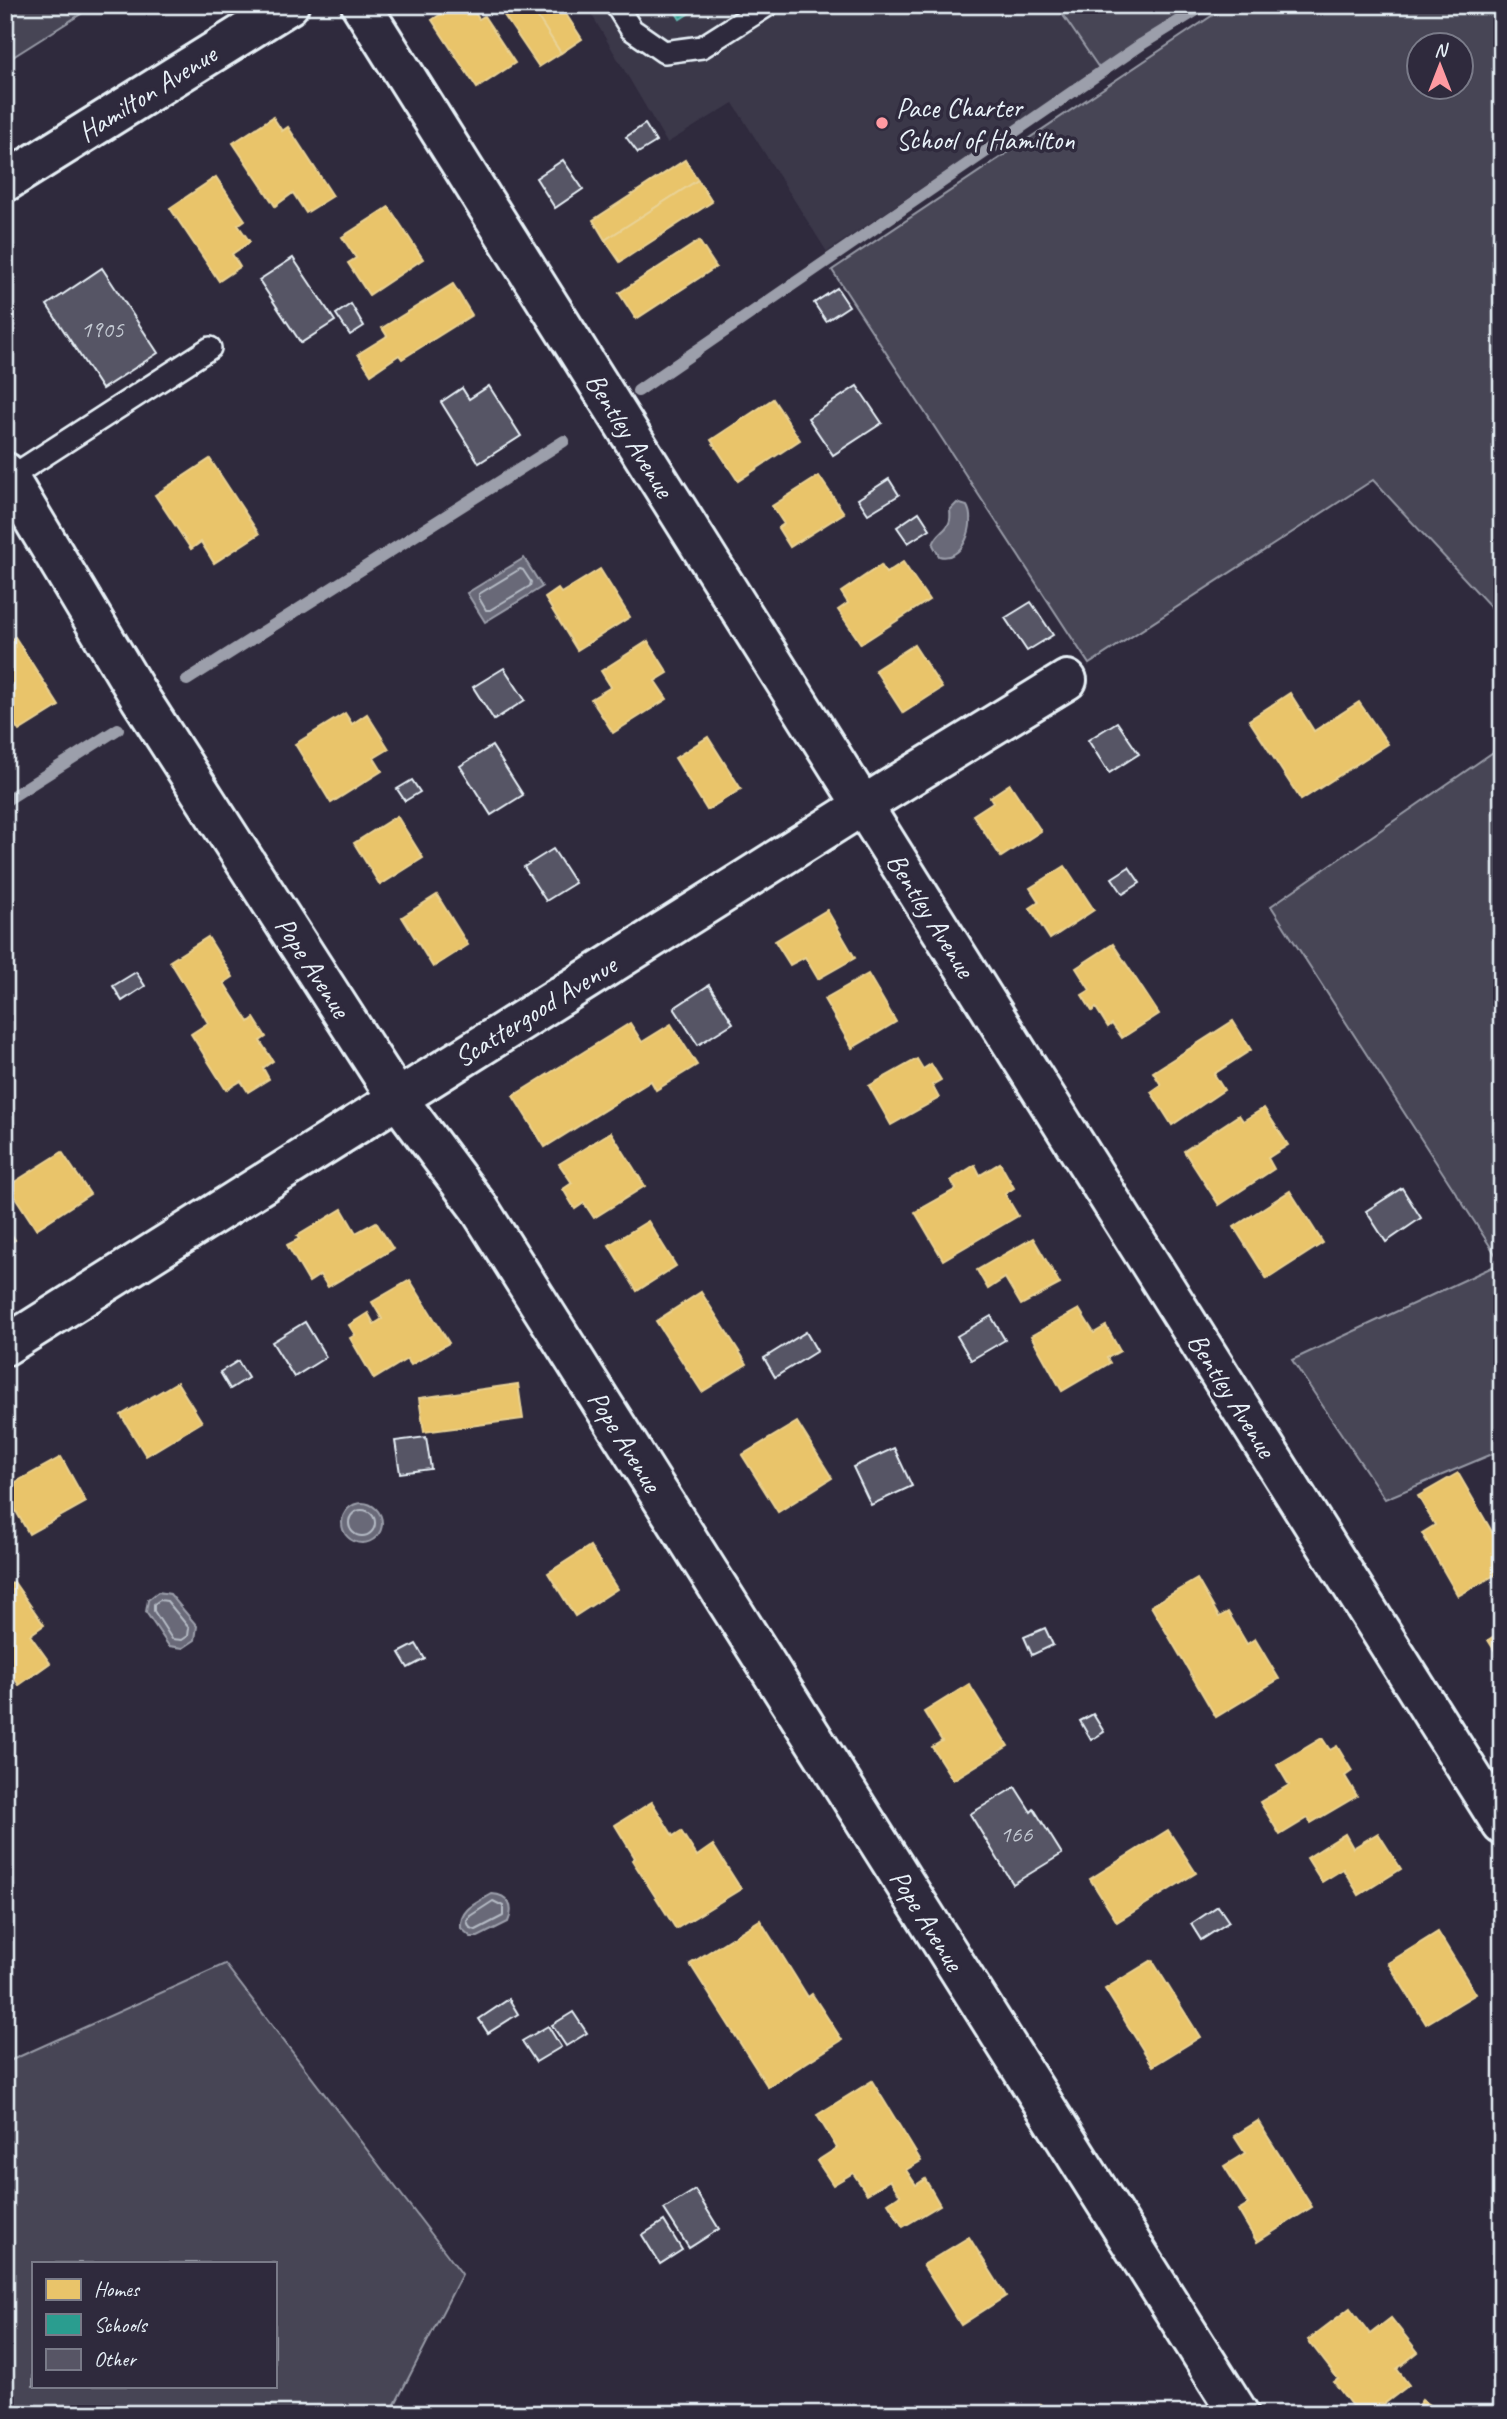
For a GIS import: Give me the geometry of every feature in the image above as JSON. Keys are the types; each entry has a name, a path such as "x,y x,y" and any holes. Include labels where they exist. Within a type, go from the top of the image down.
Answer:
{"street":[{"name":"Hamilton Avenue","path":"5,182 289,5"},
{"name":"Bentley Avenue","path":"361,5 1502,1825"},
{"name":"Pope Avenue","path":"7,475 140,698 397,1098 479,1208 1239,2414"},
{"name":"Scattergood Avenue","path":"5,1346 862,806 1067,680"}],"lane":[{"path":"616,5 631,29 664,52 702,47 768,5"},
{"path":"7,475 210,348"}],"shaded area":[{"path":"5,5 95,5 5,62"},
{"name":"Pace Charter School of Hamilton","path":"586,5 1056,5 1099,68 827,252 733,103 667,143"},
{"path":"1056,5 1209,5 1099,68"},
{"path":"1228,5 1502,5 1502,619 1373,480 1089,664 832,270"},
{"path":"1502,746 1502,1450 1385,1499 1292,1360 1501,1263 1271,906"},
{"path":"225,1964 462,2274 390,2414 5,2414 5,2063"}],"water":[{"path":"957,503 967,506 970,513 966,540 955,554 948,557 939,556 933,545 947,526 950,510"},
{"path":"524,558 542,587 485,622 467,593"},
{"path":"362,1503 370,1504 376,1509 381,1515 381,1531 376,1537 370,1542 362,1543 354,1542 348,1537 343,1531 342,1523 343,1515 348,1509 354,1504"},
{"path":"158,1592 170,1594 197,1626 195,1640 183,1648 169,1646 146,1612 148,1600"},
{"path":"492,1894 509,1902 511,1911 508,1922 478,1937 471,1937 461,1928 463,1916 470,1907"}],"building: Homes":[{"path":"454,5 470,5 479,19 484,16 515,63 477,88 432,20"},
{"path":"497,5 530,5 561,53 539,67"},
{"path":"530,5 560,5 582,39 561,53"},
{"path":"273,117 282,131 288,127 333,196 306,213 293,193 275,206 233,143"},
{"path":"685,160 698,180 605,240 593,220"},
{"path":"216,177 245,220 238,225 250,242 232,254 240,267 219,281 170,208"},
{"path":"698,180 712,202 620,262 605,240"},
{"path":"389,207 423,259 369,295 348,263 356,258 342,237"},
{"path":"699,241 716,267 636,319 619,293"},
{"path":"453,284 472,315 402,359 399,355 371,374 358,354 387,336 382,328"},
{"path":"773,399 800,440 738,481 711,440"},
{"path":"210,459 259,534 214,563 201,542 191,549 155,495"},
{"path":"819,476 844,513 790,547 778,528 784,524 772,506"},
{"path":"903,562 929,600 861,644 838,610 848,603 841,592 881,565 886,573"},
{"path":"600,569 630,617 577,650 545,598 558,589 561,593"},
{"path":"15,637 59,706 19,731 5,710 5,643"},
{"path":"648,641 668,673 655,681 667,699 613,733 591,699 611,687 601,671"},
{"path":"914,645 942,688 903,713 875,670"},
{"path":"1290,693 1314,731 1359,702 1388,744 1301,800 1249,720"},
{"path":"345,713 352,724 367,714 389,749 374,758 382,771 331,803 295,744"},
{"path":"708,737 741,789 707,810 675,758"},
{"path":"1010,784 1041,831 1001,857 973,815 993,802 990,797"},
{"path":"397,816 423,858 380,885 354,843"},
{"path":"1065,866 1094,910 1050,939 1030,908 1039,902 1030,888"},
{"path":"437,895 468,945 433,967 402,917"},
{"path":"827,910 855,958 818,979 805,957 790,965 775,941"},
{"path":"208,937 233,977 224,983 249,1022 254,1018 266,1037 260,1041 273,1061 263,1068 269,1079 248,1092 241,1081 226,1090 191,1034 208,1023 170,961"},
{"path":"1113,944 1159,1014 1122,1038 1112,1024 1108,1027 1096,1008 1092,1011 1082,995 1090,990 1076,968"},
{"path":"868,974 896,1022 852,1048 824,999"},
{"path":"1233,1021 1251,1050 1214,1074 1224,1090 1172,1125 1151,1092 1161,1085 1153,1072"},
{"path":"630,1023 642,1042 671,1024 697,1065 656,1090 651,1081 545,1147 513,1096"},
{"path":"917,1059 923,1069 931,1064 941,1080 932,1085 939,1098 891,1125 869,1086"},
{"path":"1264,1108 1288,1145 1268,1158 1274,1169 1219,1205 1184,1151 1239,1115 1243,1121"},
{"path":"611,1132 645,1186 594,1218 584,1203 575,1209 563,1189 572,1183 559,1164"},
{"path":"62,1152 90,1194 36,1229 8,1186"},
{"path":"1000,1163 1014,1188 1005,1194 1018,1216 943,1260 915,1212 956,1189 951,1180 975,1165 980,1175"},
{"path":"1290,1191 1323,1243 1267,1279 1234,1227"},
{"path":"342,1209 356,1233 376,1222 393,1249 328,1287 320,1275 309,1282 287,1245"},
{"path":"648,1221 676,1266 637,1291 609,1245"},
{"path":"5,1224 15,1240 5,1246"},
{"path":"1033,1238 1060,1284 1021,1305 1005,1278 988,1289 977,1270"},
{"path":"410,1280 449,1343 411,1365 407,1359 374,1379 350,1338 355,1335 349,1325 368,1313 374,1324 382,1319 372,1302"},
{"path":"701,1292 747,1364 702,1392 656,1321"},
{"path":"1079,1309 1094,1333 1106,1326 1120,1351 1107,1358 1110,1363 1062,1391 1031,1336"},
{"path":"177,1382 202,1422 146,1456 121,1415"},
{"path":"518,1384 523,1419 424,1432 419,1398"},
{"path":"797,1422 832,1478 778,1512 742,1455"},
{"path":"61,1457 86,1502 29,1534 5,1488"},
{"path":"1458,1473 1502,1549 1502,1571 1458,1596 1422,1533 1435,1525 1418,1496"},
{"path":"590,1546 617,1589 575,1616 548,1573"},
{"path":"1197,1579 1219,1617 1228,1612 1247,1644 1255,1639 1279,1679 1216,1717 1151,1606"},
{"path":"14,1582 44,1625 30,1635 50,1663 19,1685 5,1665 5,1588"},
{"path":"1502,1631 1502,1662 1488,1640"},
{"path":"969,1684 1008,1746 953,1780 932,1747 942,1741 924,1712"},
{"path":"1322,1738 1330,1750 1337,1746 1352,1771 1345,1776 1357,1796 1311,1823 1308,1818 1280,1835 1260,1802 1289,1785 1277,1765"},
{"path":"652,1802 673,1836 681,1831 697,1856 713,1845 741,1889 676,1929 632,1860 635,1858 615,1825"},
{"path":"1168,1830 1196,1873 1117,1922 1090,1879"},
{"path":"1378,1833 1401,1869 1359,1895 1343,1869 1322,1882 1307,1858 1345,1834 1353,1848"},
{"path":"760,1920 808,1997 812,1994 842,2040 768,2087 690,1964"},
{"path":"1438,1932 1476,1994 1426,2024 1388,1963"},
{"path":"1152,1960 1200,2037 1153,2066 1105,1989"},
{"path":"872,2081 921,2161 906,2170 916,2185 925,2179 940,2205 903,2227 888,2203 900,2195 890,2180 867,2194 853,2173 833,2185 817,2161 837,2148 817,2115"},
{"path":"1258,2121 1312,2207 1257,2242 1238,2210 1248,2204 1224,2166 1245,2153 1234,2136"},
{"path":"969,2237 1006,2296 961,2325 923,2265"},
{"path":"1350,2308 1370,2334 1391,2318 1418,2352 1397,2369 1409,2385 1371,2414 1358,2414 1334,2382 1338,2379 1308,2340"},
{"path":"1422,2400 1442,2414 1412,2414"},
{"path":"1040,2404 1052,2414 1032,2414"}],"building: Schools":[{"path":"671,5 702,5 680,19"}],"building: Other":[{"path":"645,124 656,142 638,153 626,137"},
{"path":"563,160 583,189 555,208 536,178"},
{"path":"293,258 335,321 301,343 259,280"},
{"path":"102,268 158,353 102,389 47,305"},
{"path":"837,288 849,306 826,321 814,303"},
{"path":"351,304 364,326 350,335 336,314"},
{"path":"489,386 521,436 479,463 441,402 462,388 469,399"},
{"path":"857,386 882,423 833,455 808,418"},
{"path":"889,479 899,495 868,514 858,499"},
{"path":"919,512 930,529 908,543 897,527"},
{"path":"1031,602 1053,635 1027,651 1005,618"},
{"path":"504,668 525,700 494,720 473,687"},
{"path":"1117,722 1139,754 1109,773 1088,740"},
{"path":"492,746 523,795 491,815 460,766"},
{"path":"412,780 420,792 405,801 397,789"},
{"path":"553,849 575,883 546,901 524,867"},
{"path":"1129,867 1140,883 1123,894 1112,878"},
{"path":"136,972 145,986 122,1001 113,986"},
{"path":"709,985 733,1023 698,1045 674,1008"},
{"path":"1402,1188 1421,1218 1386,1242 1366,1211"},
{"path":"991,1316 1005,1340 971,1360 957,1336"},
{"path":"305,1322 326,1357 294,1377 272,1342"},
{"path":"806,1332 817,1351 775,1377 764,1358"},
{"path":"238,1361 248,1378 230,1389 220,1372"},
{"path":"426,1437 431,1469 400,1473 395,1441"},
{"path":"894,1448 912,1486 871,1505 853,1467"},
{"path":"1045,1628 1053,1645 1032,1655 1024,1637"},
{"path":"416,1644 425,1659 408,1668 399,1653"},
{"path":"1093,1714 1104,1732 1091,1740 1080,1721"},
{"path":"1015,1787 1031,1812 1034,1809 1062,1854 1013,1884 970,1814"},
{"path":"1218,1906 1229,1922 1201,1940 1191,1924"},
{"path":"509,1999 518,2014 488,2033 479,2019"},
{"path":"573,2012 587,2033 566,2046 552,2025"},
{"path":"548,2026 561,2047 536,2062 522,2041"},
{"path":"695,2190 719,2229 689,2248 664,2209"},
{"path":"664,2221 682,2250 660,2264 642,2235"}],"waterway":[{"path":"638,391 1142,44 1205,5"},
{"path":"187,680 564,441"},
{"path":"5,801 118,729"}],"place":[{"name":"Pace Charter School of Hamilton","path":"882,123"}]}
